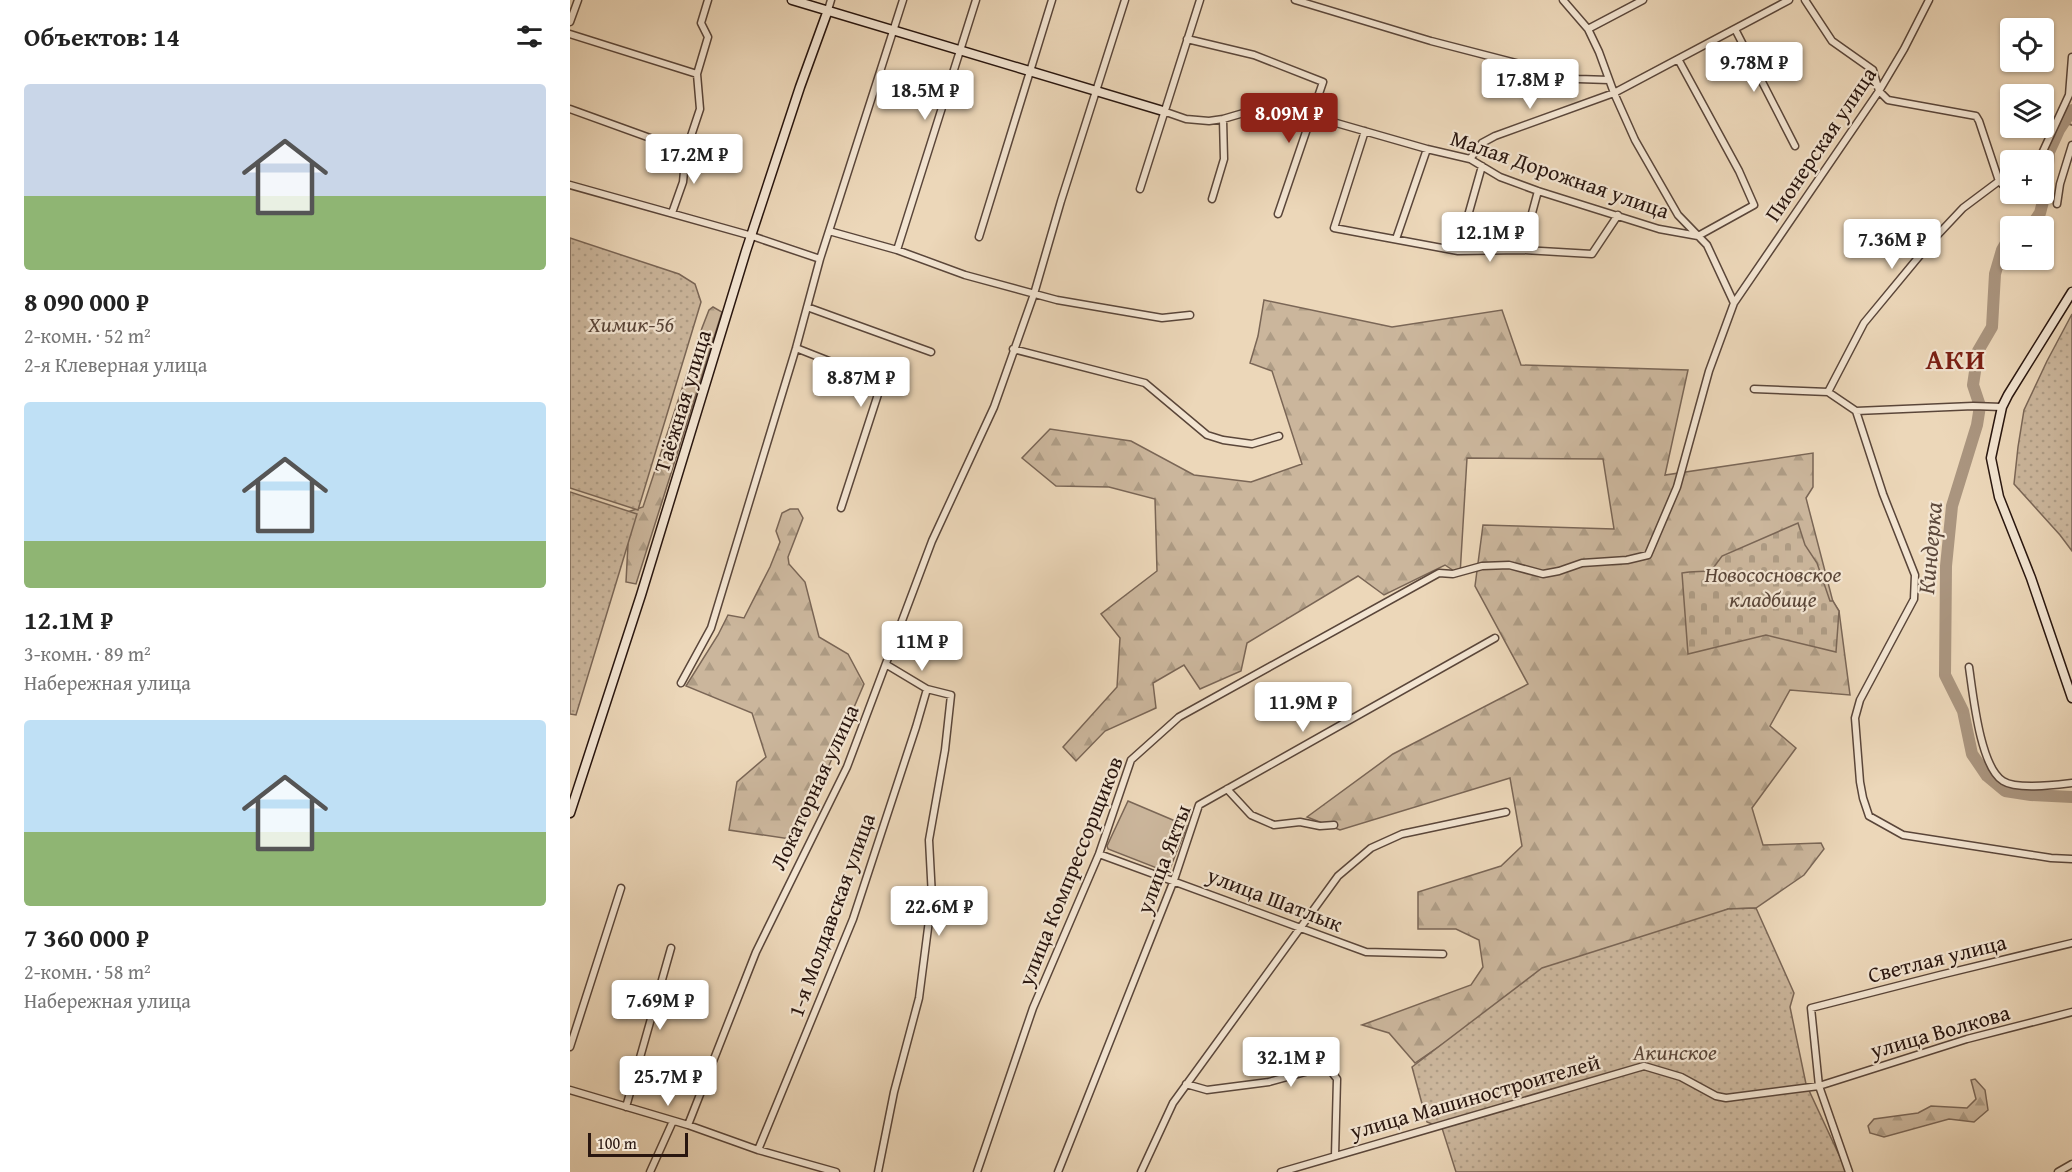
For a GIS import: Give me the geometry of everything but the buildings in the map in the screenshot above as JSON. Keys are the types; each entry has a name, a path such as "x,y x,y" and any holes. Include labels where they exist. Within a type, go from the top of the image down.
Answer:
{"street":[{"path":"570,22 578,0"},
{"path":"672,213 682,182 686,151 700,109 697,74 708,37 700,23 708,0"},
{"path":"792,0 1163,111"},
{"name":"Таёжная улица","path":"570,813 641,595 752,236 831,0"},
{"path":"681,683 711,628 796,348 820,259 903,0"},
{"path":"897,250 976,0"},
{"path":"980,237 1052,0"},
{"name":"Локаторная улица","path":"688,1125 756,952 847,767 932,541 994,407 1034,294 1125,0"},
{"path":"1140,189 1200,0"},
{"path":"1294,0 1431,41 1578,79 1609,80"},
{"path":"1563,0 1588,29 1635,140 1678,215 1707,245 1734,303"},
{"path":"1588,29 1643,0"},
{"path":"1470,159 1482,143 1495,136 1614,93 1790,0"},
{"path":"1804,0 1832,41 1873,70 1879,91 1887,100 1976,116 1999,182 1963,208 1931,242 1864,323 1828,392"},
{"name":"Пионерская улица","path":"1482,566 1509,565 1543,574 1582,563 1627,560 1648,555 1677,487 1709,371 1734,303 1879,91 1929,0"},
{"path":"1735,29 1795,146"},
{"path":"570,34 697,74"},
{"path":"1187,39 1254,55 1323,82 1278,214"},
{"path":"2044,150 2069,95 2072,57"},
{"path":"1678,59 1739,171 1754,205 1698,236"},
{"name":"Малая Дорожная улица","path":"1163,111 1186,119 1223,119 1264,107 1284,108 1312,114 1426,149 1470,159 1500,177 1538,191 1659,229 1698,236"},
{"path":"570,109 686,151"},
{"path":"1212,199 1224,159 1223,119"},
{"path":"1365,131 1334,228 1458,251 1522,250 1592,254 1618,215"},
{"path":"2057,204 2060,184 2072,145"},
{"path":"1396,239 1426,149"},
{"path":"1458,251 1482,166"},
{"path":"570,185 752,236 820,259"},
{"path":"1522,250 1538,191"},
{"path":"829,231 897,250 965,275 1057,300 1162,318 1190,315"},
{"path":"2072,292 2021,372 2002,407 1991,458 1999,497 2031,578 2072,698"},
{"path":"807,307 931,352"},
{"path":"796,348 882,382 841,508"},
{"path":"1014,349 1145,383 1207,435 1252,444 1279,436"},
{"path":"1754,389 1828,392 1856,411 2002,407"},
{"path":"1856,411 1883,495 1915,575 1914,599 1860,700 1855,718 1860,782 1869,816 1903,835 2051,858 2072,859"},
{"name":"улица Компрессорщиков","path":"977,1172 1034,1008 1099,854 1131,760 1179,717 1439,573 1453,574 1482,566"},
{"name":"улица Якты","path":"1058,1172 1174,880 1199,805 1496,638"},
{"path":"878,1172 894,1092 919,998 932,897 929,840 945,750 951,695 927,689 886,665"},
{"path":"1969,667 1982,745 1993,772 2003,781 2016,786 2072,783"},
{"name":"1-я Молдавская улица","path":"758,1150 853,919 927,689"},
{"path":"1227,789 1251,815 1274,825 1300,822 1320,826 1334,825"},
{"path":"1140,1172 1173,1103 1338,876 1371,848 1402,834 1506,812"},
{"name":"улица Шатлык","path":"1099,854 1366,952 1443,954"},
{"path":"570,1047 621,888"},
{"name":"Светлая улица","path":"1818,1086 1810,1008 2072,943"},
{"path":"626,1107 671,948"},
{"name":"улица Волкова","path":"1818,1086 1967,1039 2072,1012"},
{"path":"1186,1084 1207,1090 1269,1082 1327,1066 1337,1078 1335,1156"},
{"name":"улица Машиностроителей","path":"1281,1172 1644,1066 1682,1077 1716,1096 1726,1098 1818,1086"},
{"path":"1818,1086 1849,1172"},
{"path":"570,1090 688,1125 758,1150 836,1172"},
{"path":"650,1172 672,1120"},
{"path":"2058,1172 2072,1164"}],"green space":[{"name":"Химик-56","path":"570,238 679,274 695,284 701,302 638,510 570,488"},
{"path":"1264,300 1392,327 1502,310 1521,365 1688,370 1665,475 1813,453 1813,487 1806,498 1833,602 1839,611 1850,695 1790,690 1770,726 1796,748 1752,808 1763,845 1821,843 1824,849 1804,875 1756,908 1728,909 1475,1022 1415,1063 1389,1033 1362,1025 1471,985 1483,967 1479,940 1456,929 1418,929 1418,892 1501,866 1522,846 1510,778 1340,830 1307,817 1393,754 1528,684 1475,586 1483,525 1614,529 1603,459 1467,458 1460,575 1445,565 1384,595 1358,576 1247,643 1241,671 1200,689 1184,665 1153,683 1156,708 1105,731 1076,761 1063,747 1117,687 1120,638 1101,614 1157,571 1155,499 1109,487 1056,486 1022,458 1050,429 1131,441 1194,475 1251,482 1302,464 1272,371 1250,363 1258,336"},
{"path":"713,307 722,312 636,584 626,582 628,544 621,514 643,507 702,328 709,310"},
{"path":"2072,314 2072,551 2014,484 2024,410"},
{"path":"570,492 637,514 576,715 570,714"},
{"path":"790,509 798,509 803,518 788,557 789,564 805,582 819,637 848,654 864,684 797,840 729,830 737,782 766,757 752,713 686,686 728,615 744,618 780,542 776,531 782,513"},
{"name":"Новососновское кладбище","path":"1798,523 1805,545 1817,563 1830,601 1833,601 1839,611 1836,652 1766,635 1688,654 1682,573 1711,571 1722,556"},
{"path":"1128,801 1187,826 1169,871 1108,849 1107,846"},
{"name":"Акинское","path":"1756,908 1794,993 1790,1007 1806,1084 1847,1172 1456,1172 1442,1128 1427,1122 1412,1067 1542,968 1728,909"},
{"path":"1975,1079 1985,1090 1988,1110 1974,1122 1949,1119 1884,1137 1870,1133 1868,1126 1874,1119 1918,1113 1931,1106 1967,1108 1976,1099 1971,1080"}],"waterway":[{"name":"Киндерка","path":"2038,216 2046,190 2049,152 2072,110"},
{"path":"2064,122 2072,125"},
{"name":"Киндерка","path":"2000,257 1995,274 1992,327 1978,351 1973,385 1980,406 1977,425 1952,506 1946,566 1945,675 1963,711 1972,754 1987,776 2005,791 2072,797"}],"district":[{"name":"АКИ","path":"1956,359"}]}
